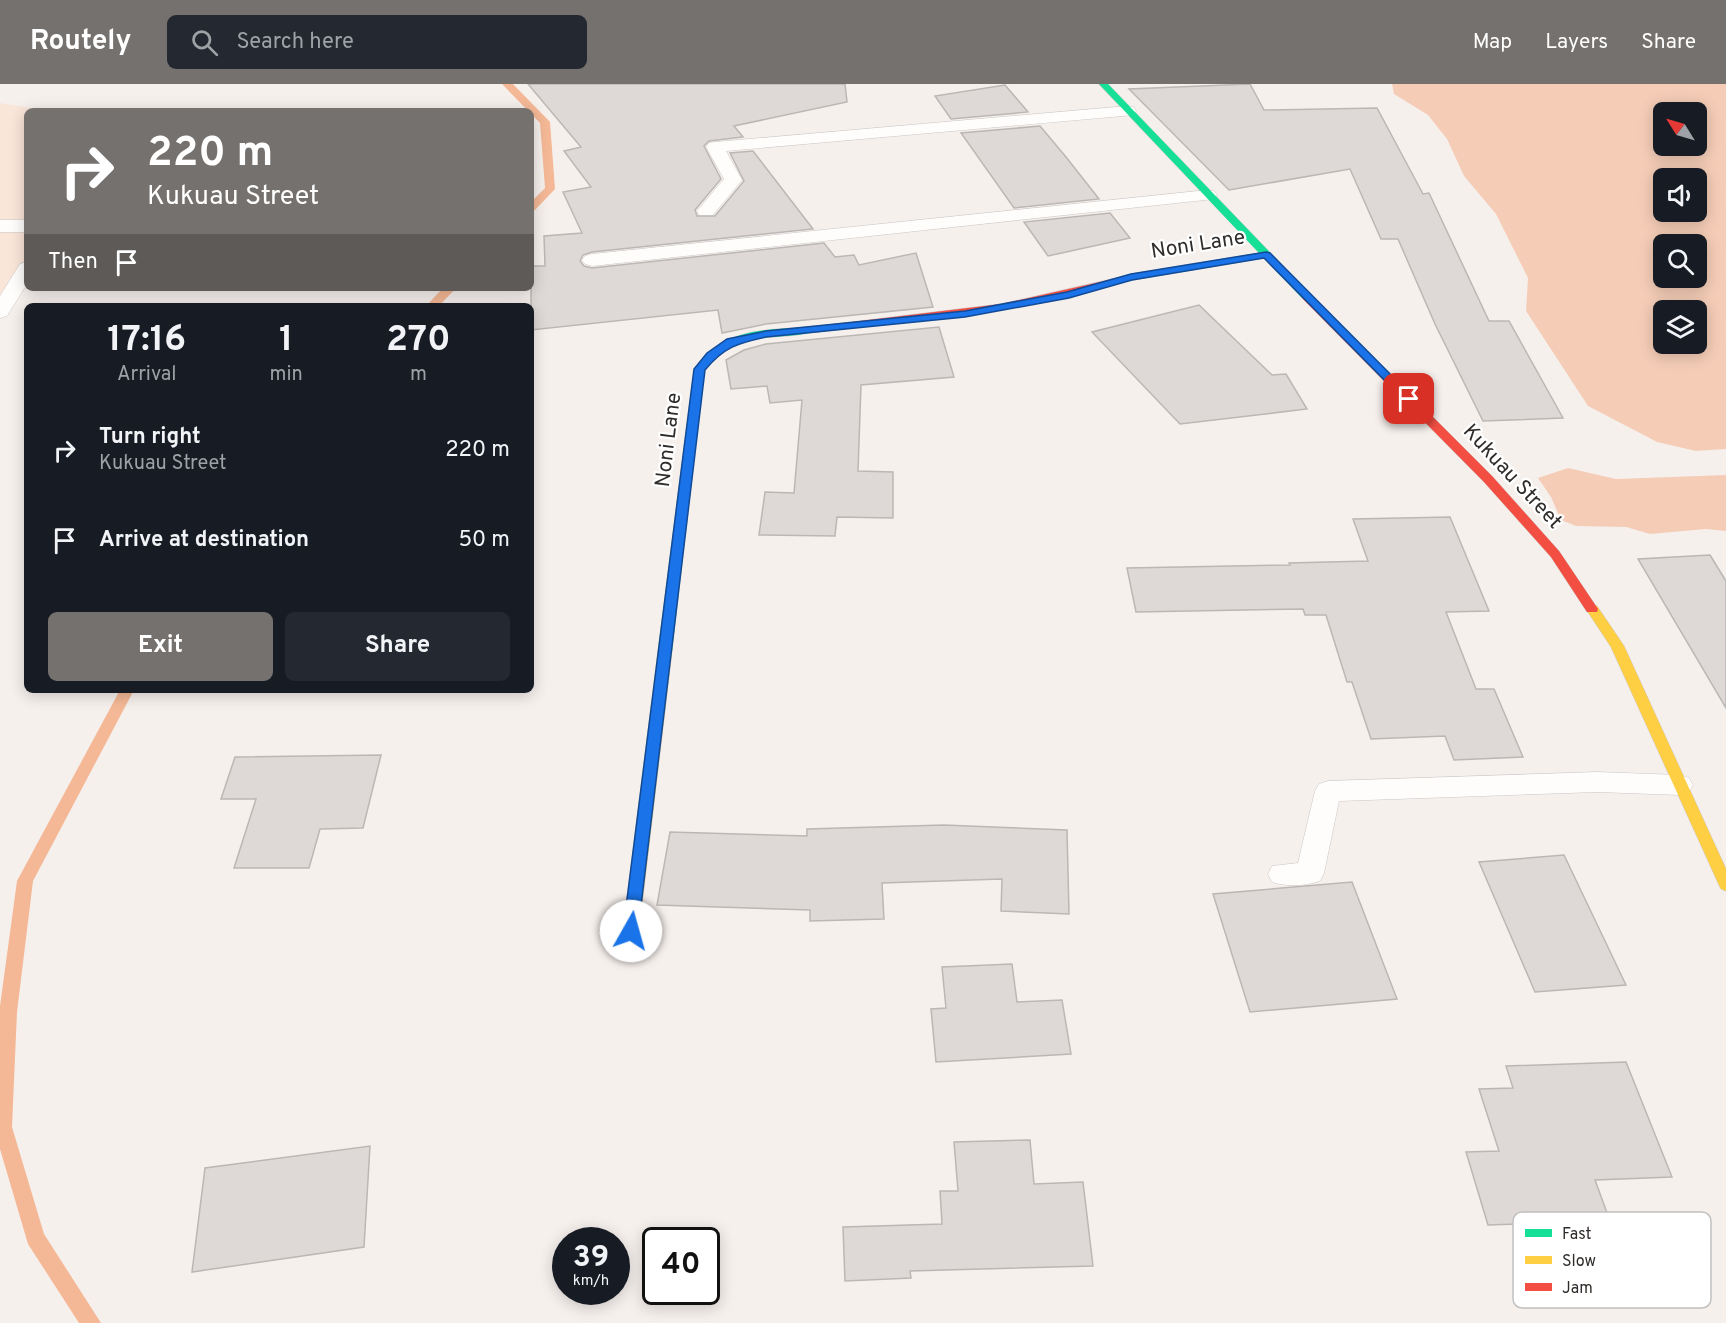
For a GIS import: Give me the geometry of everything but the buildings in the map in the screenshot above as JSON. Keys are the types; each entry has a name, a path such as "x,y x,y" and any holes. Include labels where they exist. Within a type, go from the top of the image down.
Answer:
{"street":[{"name":"Kukuau Street","path":"1102,84 1266,255 1488,479 1555,554 1617,646 1726,885"},
{"name":"Noni Lane","path":"628,955 699,369 711,355 731,341 766,334 965,314 1069,295 1131,277 1266,255"}],"lane":[{"path":"706,211 733,180 715,147 1128,111"},
{"path":"592,260 1208,195"},
{"path":"0,226 24,226"},
{"path":"0,312 24,273"},
{"path":"1282,874 1310,873 1328,791 1597,782 1680,785"}],"shaded area":[{"path":"1392,84 1726,84 1726,449 1696,451 1657,442 1588,406 1526,311 1528,278 1496,214 1464,176 1447,139 1428,115 1394,94"},
{"path":"0,103 30,108 24,108 24,269 0,302"},
{"path":"1568,468 1616,479 1726,475 1726,531 1706,529 1650,534 1626,527 1576,526 1561,520 1551,497 1538,478"}],"waterway":[{"path":"507,84 531,108"},
{"path":"534,111 545,122 550,189 534,205"},
{"path":"435,303 447,291"},
{"path":"91,1323 35,1238 3,1127 8,1012 25,881 125,693"}],"traffic: fast":[{"path":"1103,84 1306,296"},
{"path":"1113,282 1266,255"},
{"path":"665,651 699,369 722,346 739,338 810,330"}],"traffic: slow":[{"path":"1592,609 1617,646 1726,885"},
{"path":"628,955 665,651"}],"traffic: jam":[{"path":"810,330 925,318 1001,307 1113,282"},
{"path":"1306,296 1488,479 1555,554 1592,609"}],"route":[{"path":"631,931 699,369 711,355 731,341 766,334 965,314 1069,295 1131,277 1266,255 1409,399"}]}
